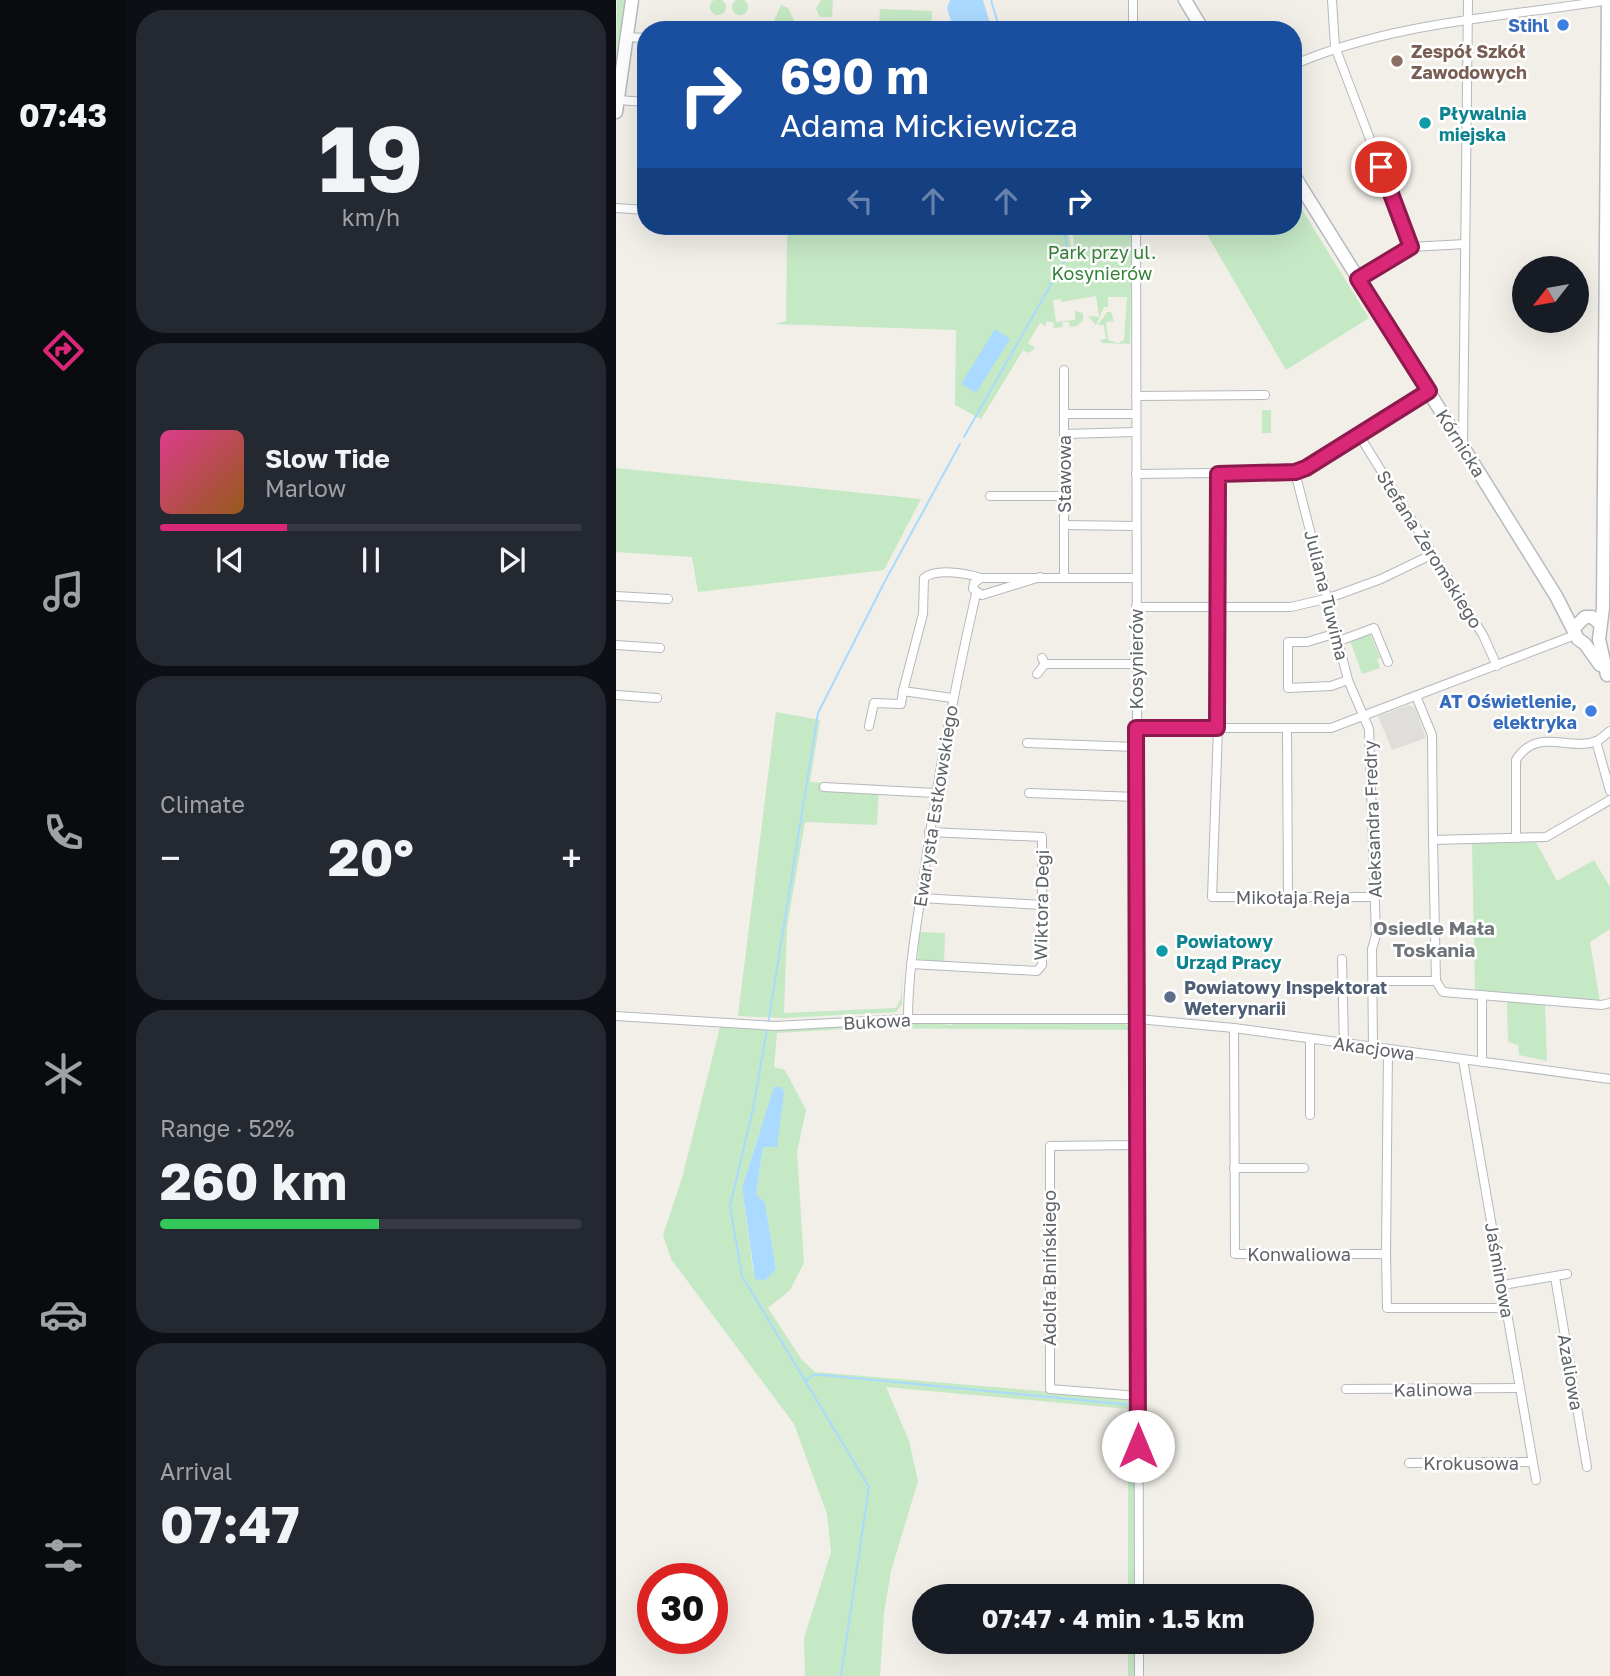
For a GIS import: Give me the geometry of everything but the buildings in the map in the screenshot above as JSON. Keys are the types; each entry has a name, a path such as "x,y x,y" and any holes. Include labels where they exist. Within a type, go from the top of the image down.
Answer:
{"street":[{"path":"632,0 617,97 637,100"},
{"path":"1133,0 1133,21"},
{"path":"1185,0 1198,21"},
{"path":"1332,0 1335,47 1411,247"},
{"path":"1463,446 1468,0"},
{"path":"1136,728 1331,728 1497,666 1585,628 1602,597 1608,0 1469,20 1335,47 1302,61"},
{"path":"626,37 637,38"},
{"name":"Kórnicka","path":"1302,189 1562,605 1599,639 1608,678"},
{"path":"616,208 637,209"},
{"name":"Kosynierów","path":"1136,235 1139,1584"},
{"path":"1358,279 1411,247 1465,244"},
{"name":"Stawowa","path":"1064,370 1064,578"},
{"path":"1136,474 1295,472 1429,391"},
{"path":"1136,396 1265,395"},
{"path":"1064,414 1135,414"},
{"path":"1451,426 1462,418"},
{"path":"1064,434 1136,432"},
{"name":"Stefana Żeromskiego","path":"1359,435 1483,635 1497,666"},
{"name":"Juliana Tuwima","path":"1295,472 1348,680 1363,716"},
{"path":"1217,728 1218,474"},
{"path":"990,496 1064,496"},
{"path":"1064,525 1136,526"},
{"path":"1136,607 1291,607 1329,598 1381,579 1433,554"},
{"path":"869,726 874,703 901,705 923,614 924,578 930,573 970,574 981,578 1135,578"},
{"path":"976,594 994,593 1040,577"},
{"name":"Ewarysta Estkowskiego","path":"908,1019 911,964 935,793 952,698 976,594 974,583 981,578"},
{"path":"616,596 668,599"},
{"path":"1348,680 1331,686 1288,688 1288,642 1338,637 1374,628 1388,662"},
{"name":"Kórnicka","path":"1585,628 1608,678"},
{"path":"616,645 660,648"},
{"path":"1037,674 1043,661 1135,664"},
{"path":"903,691 952,698"},
{"path":"616,695 657,698"},
{"path":"1416,696 1432,735 1436,981 1443,992 1602,1006 1610,1003"},
{"name":"Aleksandra Fredry","path":"1363,716 1369,729 1374,897 1373,1048"},
{"name":"Mikołaja Reja","path":"1217,728 1212,897 1374,897"},
{"path":"1287,729 1288,897"},
{"path":"1516,838 1516,760 1521,751 1539,742 1596,741 1610,731"},
{"path":"1596,741 1610,791"},
{"path":"1027,743 1136,747"},
{"path":"824,787 935,793"},
{"path":"1028,793 1137,797"},
{"path":"1433,840 1546,837 1610,800"},
{"name":"Wiktora Degi","path":"911,964 1037,971 1042,965 1042,837 929,832"},
{"path":"920,898 1042,905"},
{"path":"1342,960 1344,1044"},
{"path":"1373,981 1436,981"},
{"path":"1482,995 1482,1062"},
{"name":"Bukowa","path":"616,1016 762,1026 908,1019 1138,1019"},
{"name":"Akacjowa","path":"1138,1019 1234,1028 1610,1079"},
{"name":"Konwaliowa","path":"1234,1028 1235,1254 1386,1254"},
{"path":"1310,1039 1310,1115"},
{"path":"1388,1050 1387,1308 1507,1308"},
{"name":"Jaśminowa","path":"1463,1060 1536,1480"},
{"name":"Adolfa Bnińskiego","path":"1138,1145 1050,1146 1049,1374 1050,1389 1138,1396"},
{"path":"1234,1168 1304,1168"},
{"path":"1503,1285 1567,1275"},
{"name":"Azaliowa","path":"1555,1276 1587,1467"},
{"name":"Kalinowa","path":"1346,1390 1520,1388"},
{"name":"Krokusowa","path":"1409,1463 1532,1462"},
{"path":"1139,1654 1139,1676"}],"shaded area":[{"path":"1409,705 1415,708 1426,738 1392,750 1378,716"}],"green space":[{"path":"715,-1 721,-1 726,7 724,13 715,15 710,10 710,4"},
{"path":"737,-1 743,-1 748,7 746,13 737,15 732,10 732,4"},
{"path":"617,0 625,0 616,67"},
{"path":"821,0 833,0 832,17 820,17 816,9"},
{"path":"781,5 788,8 794,21 774,21"},
{"path":"880,9 932,11 931,21 879,21"},
{"path":"1302,210 1369,318 1286,370 1207,235 1302,235"},
{"name":"Park przy ul. Kosynierów","path":"788,235 1068,235 1073,252 1073,235 1132,235 1130,344 1102,343 1100,340 1106,339 1104,325 1098,325 1107,312 1111,312 1114,321 1106,322 1108,340 1118,343 1124,340 1127,297 1108,297 1108,307 1104,307 1096,325 1088,316 1099,317 1096,296 1061,302 1061,299 1053,300 1056,322 1075,320 1075,311 1083,313 1083,320 1077,326 1070,327 1069,322 1062,322 1063,327 1053,328 1054,323 1047,321 1045,326 1040,323 1028,343 1035,348 1029,353 1023,350 981,419 955,405 956,330 776,324 786,321"},
{"path":"1262,410 1271,410 1271,433 1262,433"},
{"path":"616,468 921,499 884,570 698,592 692,557 616,552"},
{"path":"1370,633 1380,658 1377,659 1380,668 1362,674 1350,640"},
{"path":"776,712 820,720 810,782 879,785 877,825 805,822 787,927 784,1013 896,1008 901,998 902,973 902,1004 896,1012 784,1018 738,1016"},
{"path":"1536,842 1557,881 1594,860 1610,887 1610,929 1590,942 1600,1002 1475,990 1472,843"},
{"path":"919,932 945,933 944,962 918,959"},
{"path":"1507,1001 1545,1005 1547,1061 1519,1055 1518,1045 1508,1042"},
{"path":"919,1022 952,1025 952,1022 1125,1023 1131,1030 861,1028 777,1033 774,1067 785,1070 806,1110 797,1152 804,1263 790,1290 768,1308 802,1360 815,1372 1136,1399 1136,1584 1128,1584 1128,1409 886,1387 909,1441 918,1481 891,1571 884,1613 880,1676 805,1676 804,1638 831,1552 827,1514 794,1424 671,1259 663,1235 682,1178 720,1027 777,1030","holes":["770,1100 782,1105 776,1147 763,1147 756,1194 765,1203 776,1269 753,1270 742,1188"]},
{"path":"1128,1654 1136,1654 1136,1676 1128,1676"}],"water":[{"path":"950,0 983,0 989,21 951,21 947,8"},
{"path":"995,329 1010,339 976,393 961,384"},
{"path":"774,1087 781,1087 784,1092 777,1147 763,1147 756,1194 765,1203 776,1269 765,1280 755,1279 742,1188"}],"waterway":[{"path":"991,0 997,21"},
{"path":"964,437 1066,258 1064,235"},
{"path":"768,1024 818,713 885,581 960,444"},
{"path":"767,1029 753,1109 730,1206 742,1276 869,1487 841,1676"},
{"path":"805,1381 814,1375 823,1375 1132,1405"}],"place":[{"name":"Stihl","path":"1563,25"},
{"name":"Zespół Szkół Zawodowych","path":"1397,61"},
{"name":"Pływalnia miejska","path":"1425,123"},
{"name":"AT Oświetlenie, elektryka","path":"1591,711"},
{"name":"Powiatowy Urząd Pracy","path":"1162,951"},
{"name":"Powiatowy Inspektorat Weterynarii","path":"1170,997"}],"district":[{"name":"Osiedle Mała Toskania","path":"1434,938"}],"route":[{"path":"1138,1446 1136,728 1217,728 1218,474 1295,472 1306,468 1429,391 1358,279 1411,247 1381,167"}]}
